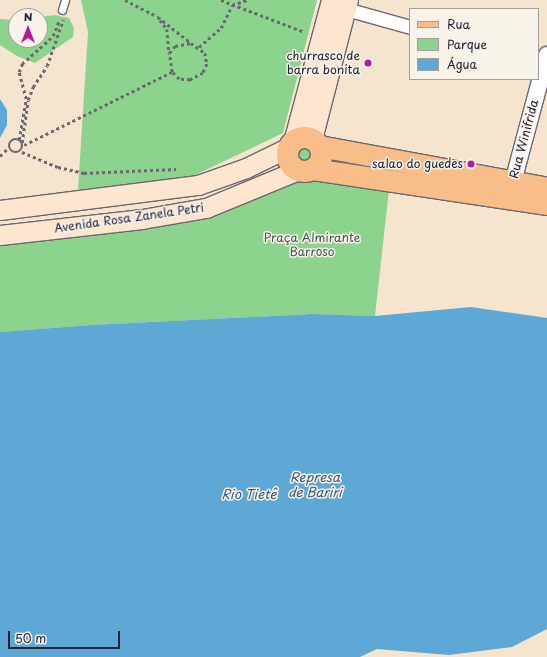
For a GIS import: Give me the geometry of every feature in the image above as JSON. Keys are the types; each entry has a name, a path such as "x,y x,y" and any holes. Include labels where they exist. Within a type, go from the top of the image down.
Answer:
{"main road":[{"path":"303,144 321,37 342,3"},
{"path":"342,3 303,144 288,158 305,169 510,191 547,188"},
{"path":"303,144 319,161 305,169"},
{"path":"303,144 510,191 547,204"},
{"name":"Avenida Rosa Zanela Petri","path":"0,210 198,185 246,168 303,144"},
{"name":"Avenida Rosa Zanela Petri","path":"0,235 142,219 206,208 305,169"}],"street":[{"path":"342,3 409,27"},
{"name":"Rua Winifrida","path":"539,77 543,61"},
{"name":"Rua Winifrida","path":"510,191 538,80"}],"lane":[{"path":"62,10 65,0"}],"path":[{"path":"125,0 158,17 191,43 199,47 205,53 207,64 203,73 185,81 172,72 167,29 158,17"},
{"path":"221,0 321,37"},
{"path":"199,47 221,28 232,5 247,0"},
{"path":"23,144 20,140 26,99 25,87 19,76 22,64 52,36 62,10"},
{"path":"22,152 28,100 33,87 47,66 63,18"},
{"path":"169,53 175,46 191,43"},
{"path":"23,144 172,72"},
{"path":"0,156 8,148 11,139 20,140"},
{"path":"8,148 14,152 22,152 58,166 84,173 179,169"}],"green space":[{"path":"81,0 317,0 283,133 187,179 78,190 88,32"},
{"path":"54,15 69,18 74,28 73,37 35,63 17,56 0,45 0,19 8,20 8,48 48,48 48,16"},
{"path":"303,139 320,156 316,164 294,164 290,155"},
{"name":"Praça Almirante Barroso","path":"306,172 390,181 375,316 312,314 91,325 0,332 0,236 175,218"}],"water":[{"path":"0,99 7,110 7,125 0,138"},
{"name":"Represa de Bariri","path":"471,307 547,318 547,629 512,647 449,655 377,649 360,657 0,657 0,332 91,325 312,314 375,316"}],"place":[{"name":"churrasco de barra bonita","path":"368,63"},
{"name":"salao do guedes","path":"471,164"}],"water label":[{"name":"Rio Tietê","path":"249,494"}]}
